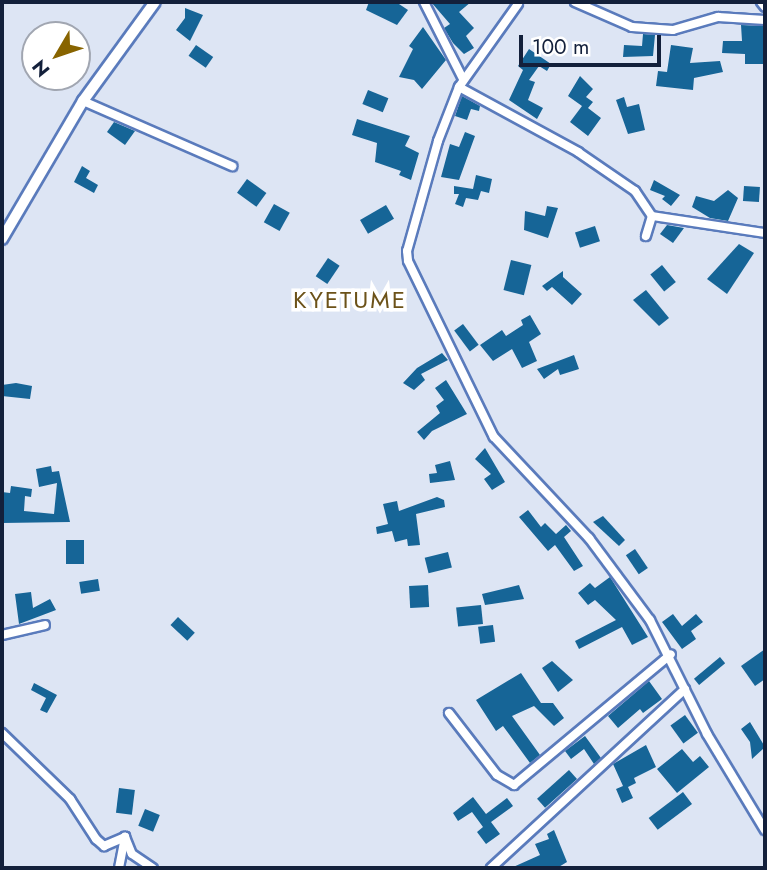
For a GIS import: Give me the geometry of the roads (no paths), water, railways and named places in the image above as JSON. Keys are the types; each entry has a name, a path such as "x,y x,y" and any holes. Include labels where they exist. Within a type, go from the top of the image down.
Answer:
{"main road":[{"path":"2,239 82,101 155,2"}],"street":[{"path":"424,2 461,83 578,152 635,191 652,216 763,236 765,233"},
{"path":"575,2 632,27 673,30 718,17 765,20"},
{"path":"761,2 765,7"},
{"path":"519,3 461,83 407,251 411,270 494,438 589,538 671,654 685,689 765,830"},
{"path":"82,101 232,166"},
{"path":"646,236 652,216"},
{"path":"2,635 45,625"},
{"path":"449,713 497,775 514,785 671,654"},
{"path":"491,868 685,689"},
{"path":"2,733 70,799 104,846 125,837"},
{"path":"119,868 125,837"},
{"path":"125,837 132,854 153,868"}],"district":[{"name":"KYETUME","path":"350,300"}]}
